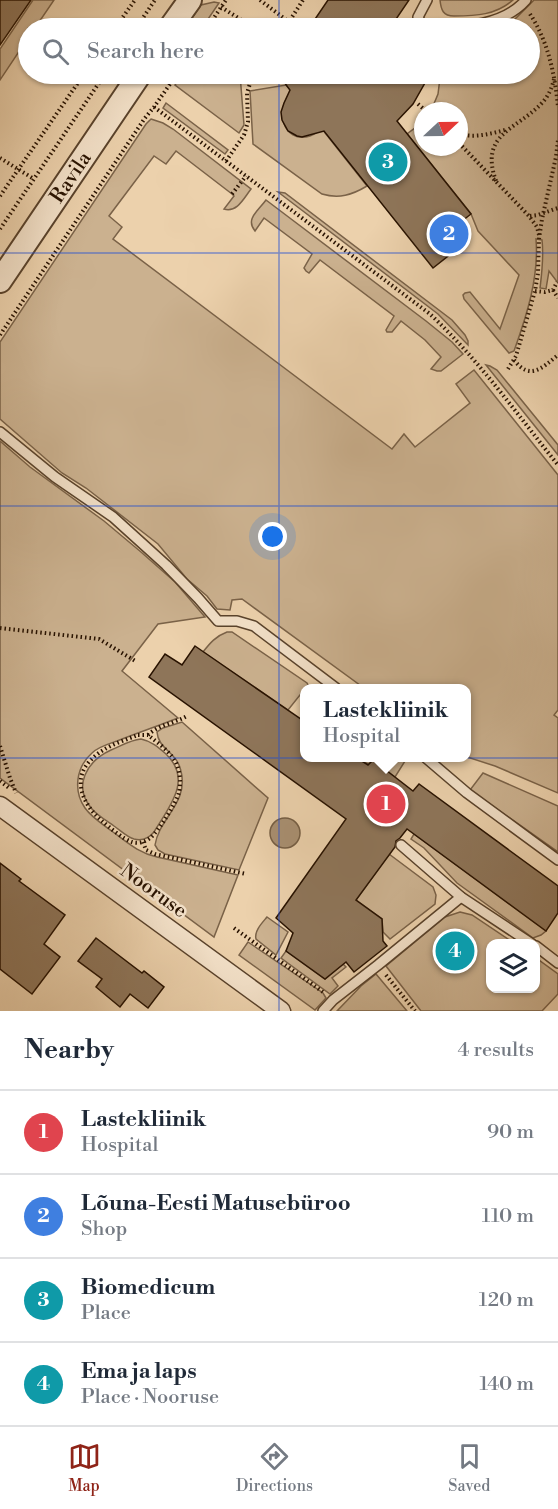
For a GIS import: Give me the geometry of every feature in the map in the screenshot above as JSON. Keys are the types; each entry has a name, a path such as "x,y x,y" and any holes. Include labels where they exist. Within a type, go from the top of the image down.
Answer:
{"street":[{"path":"177,18 190,0"},
{"name":"Ravila","path":"0,280 133,84"},
{"name":"Nooruse","path":"0,806 281,1011"}],"lane":[{"path":"418,18 427,0"},
{"path":"500,18 514,12 524,2"},
{"path":"0,432 55,477 113,517 166,565 218,621 237,621 254,626 331,684"},
{"path":"431,762 467,793 558,860"},
{"path":"401,845 461,897 525,939"},
{"path":"323,1011 333,1000 461,897"},
{"path":"540,950 558,963"}],"path":[{"path":"122,18 135,0"},
{"path":"143,18 155,0"},
{"path":"214,18 226,0"},
{"path":"260,0 284,18"},
{"path":"292,18 303,0"},
{"path":"524,2 532,18"},
{"path":"221,7 238,18"},
{"path":"540,31 551,63 558,107"},
{"path":"496,181 491,164 492,153 497,142 507,129 542,103 554,79"},
{"path":"0,196 77,84"},
{"path":"0,229 98,84"},
{"path":"0,335 170,84"},
{"path":"226,161 244,135 248,122 247,93 250,84"},
{"path":"154,107 430,314 473,358 558,465"},
{"path":"468,134 483,135 507,129"},
{"path":"508,369 514,360 535,291 539,239 558,140"},
{"path":"468,152 530,216 537,227 539,239"},
{"path":"0,158 34,179"},
{"path":"232,194 246,176"},
{"path":"530,216 558,208"},
{"path":"557,282 554,290 558,298"},
{"path":"535,291 554,290"},
{"path":"514,360 522,369 531,372 540,369 558,355"},
{"path":"0,628 99,639 137,663"},
{"path":"148,735 177,764 180,785 175,803 154,834 143,842 132,842 96,816 83,797 80,782 88,763 96,755 114,745 138,735 148,735 187,716"},
{"path":"0,746 16,793"},
{"path":"143,842 146,850 155,854 246,874"},
{"path":"234,928 333,1000"},
{"path":"378,965 415,1011"}],"shaded area":[{"path":"33,0 54,0 42,18 21,18"},
{"path":"440,0 513,0 493,12 454,16 443,12"},
{"path":"534,0 558,0 558,283 549,271 546,289 540,288 543,246 542,240 536,239 536,267 531,296 514,351 509,353 463,295 470,292 500,329 519,275 478,231 471,214 425,156 468,156 468,102 435,102 439,84 540,84 540,18 516,18"},
{"path":"219,3 209,18 192,18 201,5"},
{"path":"18,22 18,53 0,80 0,49"},
{"path":"241,84 244,125 239,133 175,85"},
{"path":"286,85 292,92 283,107 282,115 287,130 300,137 312,136 322,129 367,186 345,195 322,194 253,144 250,91"},
{"path":"166,103 228,150 225,154 163,108"},
{"path":"151,119 173,129 251,189 236,207 229,210 224,209 234,196 176,151 166,164 154,156 109,216 122,227 113,239 392,449 404,434 415,447 470,403 456,384 474,370 558,475 558,710 554,715 558,718 558,793 471,758 471,684 359,684 242,599 232,600 230,610 217,609 207,596 187,579 158,544 86,488 62,473 0,419 0,342"},
{"path":"414,129 414,143 407,134"},
{"path":"278,192 285,193 452,320 465,335 468,345 438,314"},
{"path":"266,200 426,321 463,354 441,371 431,369 441,357 425,340 401,321 392,332 387,332 394,316 320,260 309,273 306,271 304,268 312,254 264,218 255,231 251,223 252,219"},
{"path":"486,365 497,370 558,445 558,455"},
{"path":"0,441 30,467 104,521 141,552 175,582 205,617 158,624 122,671 178,718 94,751 82,765 78,787 81,801 91,815 139,850 157,857 238,875 214,937 0,778"},
{"path":"232,632 307,683 300,684 300,695 288,710 203,652 220,636"},
{"path":"182,722 268,798 239,870 165,854 155,845 181,792 182,782 181,771 176,759 161,743 157,732"},
{"path":"141,739 166,754 178,774 178,784 172,803 154,832 150,836 137,840 126,835 94,812 86,800 83,783 89,767 102,755"},
{"path":"364,762 404,762 395,777"},
{"path":"483,773 558,806 558,852 470,790"},
{"path":"285,818 291,819 299,827 299,839 291,847 285,848 279,847 271,839 270,833 271,827 279,819"},
{"path":"414,834 546,931 533,938 457,883 424,848 411,839"},
{"path":"389,854 433,887 436,895 435,904 390,939 383,932 382,919 356,900"},
{"path":"460,912 472,915 508,939 486,939 486,993 540,993 540,961 558,974 558,994 542,1011 421,1011 386,966 445,917"},
{"path":"267,917 288,932 276,955 256,939 257,930"},
{"path":"248,942 323,993 326,998 315,1010 239,955"},
{"path":"286,951 325,979 343,964 346,967 332,978 338,986 330,994 281,958"},
{"path":"376,974 407,1011 337,1011 361,986"}],"building":[{"path":"0,0 31,0 18,18 0,45"},
{"path":"328,0 409,0 397,18 316,18"},
{"path":"286,84 424,84 413,104 397,121 414,142 414,156 425,156 471,214 457,225 463,232 446,246 452,253 433,268 324,131 302,137 288,131 282,120 281,112 290,90"},
{"path":"195,646 300,719 300,762 363,762 368,765 376,762 413,791 419,784 558,886 558,913 546,931 407,829 396,841 395,847 356,900 382,919 383,941 387,946 354,972 346,962 325,979 286,951 293,933 276,918 346,819 149,677 165,654 182,665"},
{"path":"0,863 21,879 19,881 65,915 44,944 60,957 32,994 0,969"},
{"path":"96,938 164,987 148,1008 130,994 120,1007 96,987 102,979 78,961"}],"place":[{"name":"Biomedicum","path":"388,162"},
{"name":"Lõuna-Eesti Matusebüroo","path":"449,234"},
{"name":"Lastekliinik","path":"386,804"},
{"name":"Ema ja laps","path":"455,951"}]}
